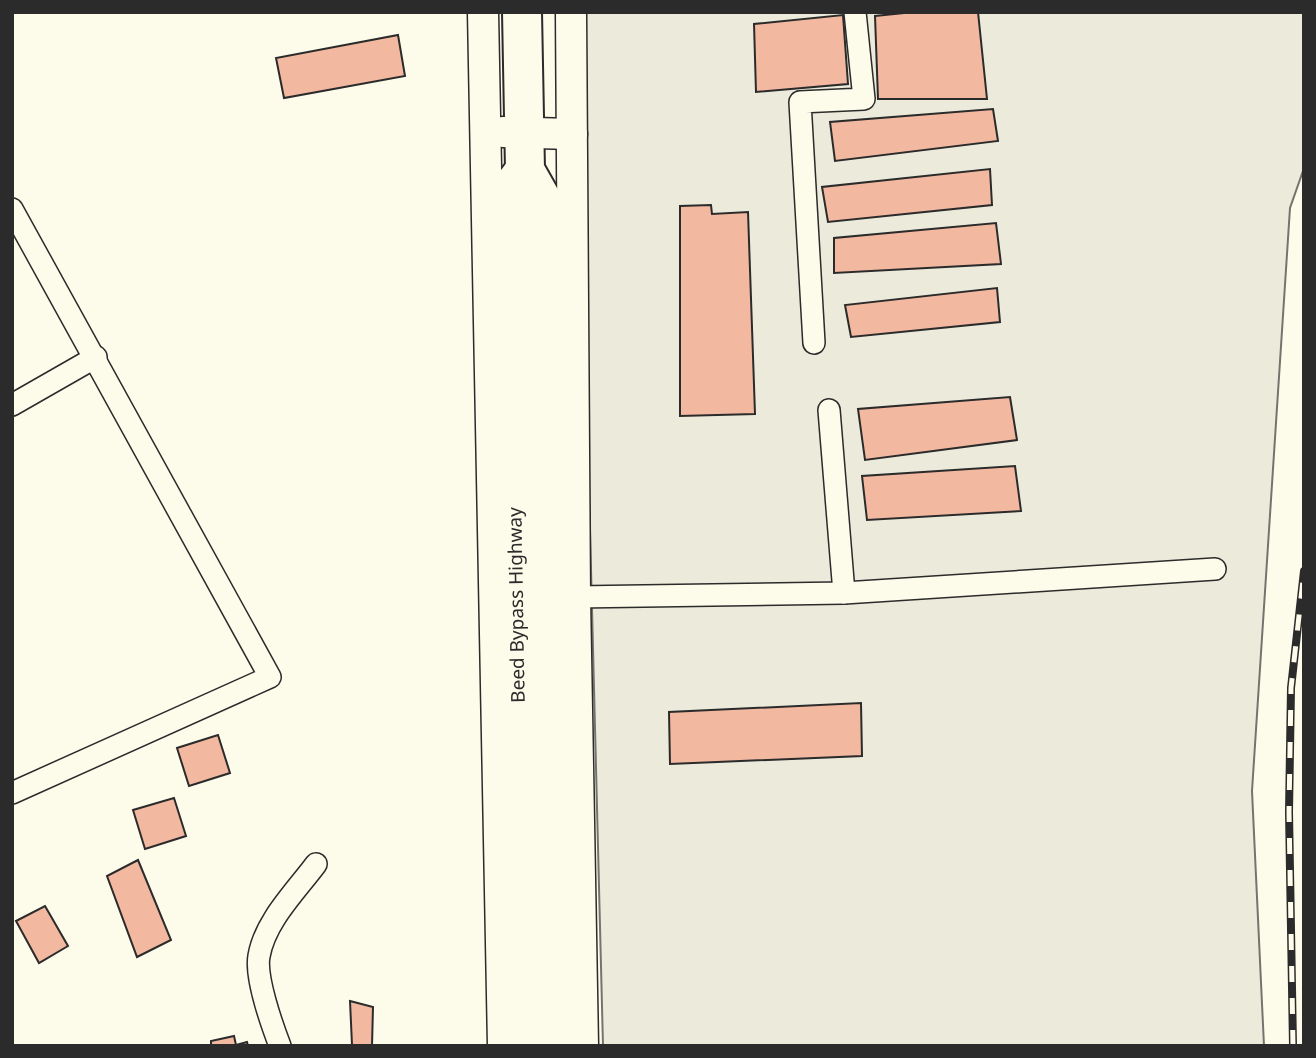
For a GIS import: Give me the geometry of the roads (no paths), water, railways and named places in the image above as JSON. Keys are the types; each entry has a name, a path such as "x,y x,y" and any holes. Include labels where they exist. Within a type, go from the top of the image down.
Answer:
{"highway":[{"name":"Beed Bypass Highway","path":"523,12 525,151 542,200 541,448 555,1046"},
{"name":"Beed Bypass Highway","path":"525,151 508,194 525,1046"}],"street":[{"path":"483,12 503,1046"},
{"path":"571,12 575,597 583,1046"},
{"path":"814,343 800,102 864,99 855,12"},
{"path":"485,132 525,151 572,134"},
{"path":"12,209 96,357 270,677 12,793"},
{"path":"12,405 96,357"},
{"path":"829,410 844,593"},
{"path":"575,597 844,593 1215,569"},
{"path":"280,1046 268,1016 259,957 272,922 316,864"}],"railway":[{"path":"1293,1046 1289,812 1291,688 1304,571"}]}
